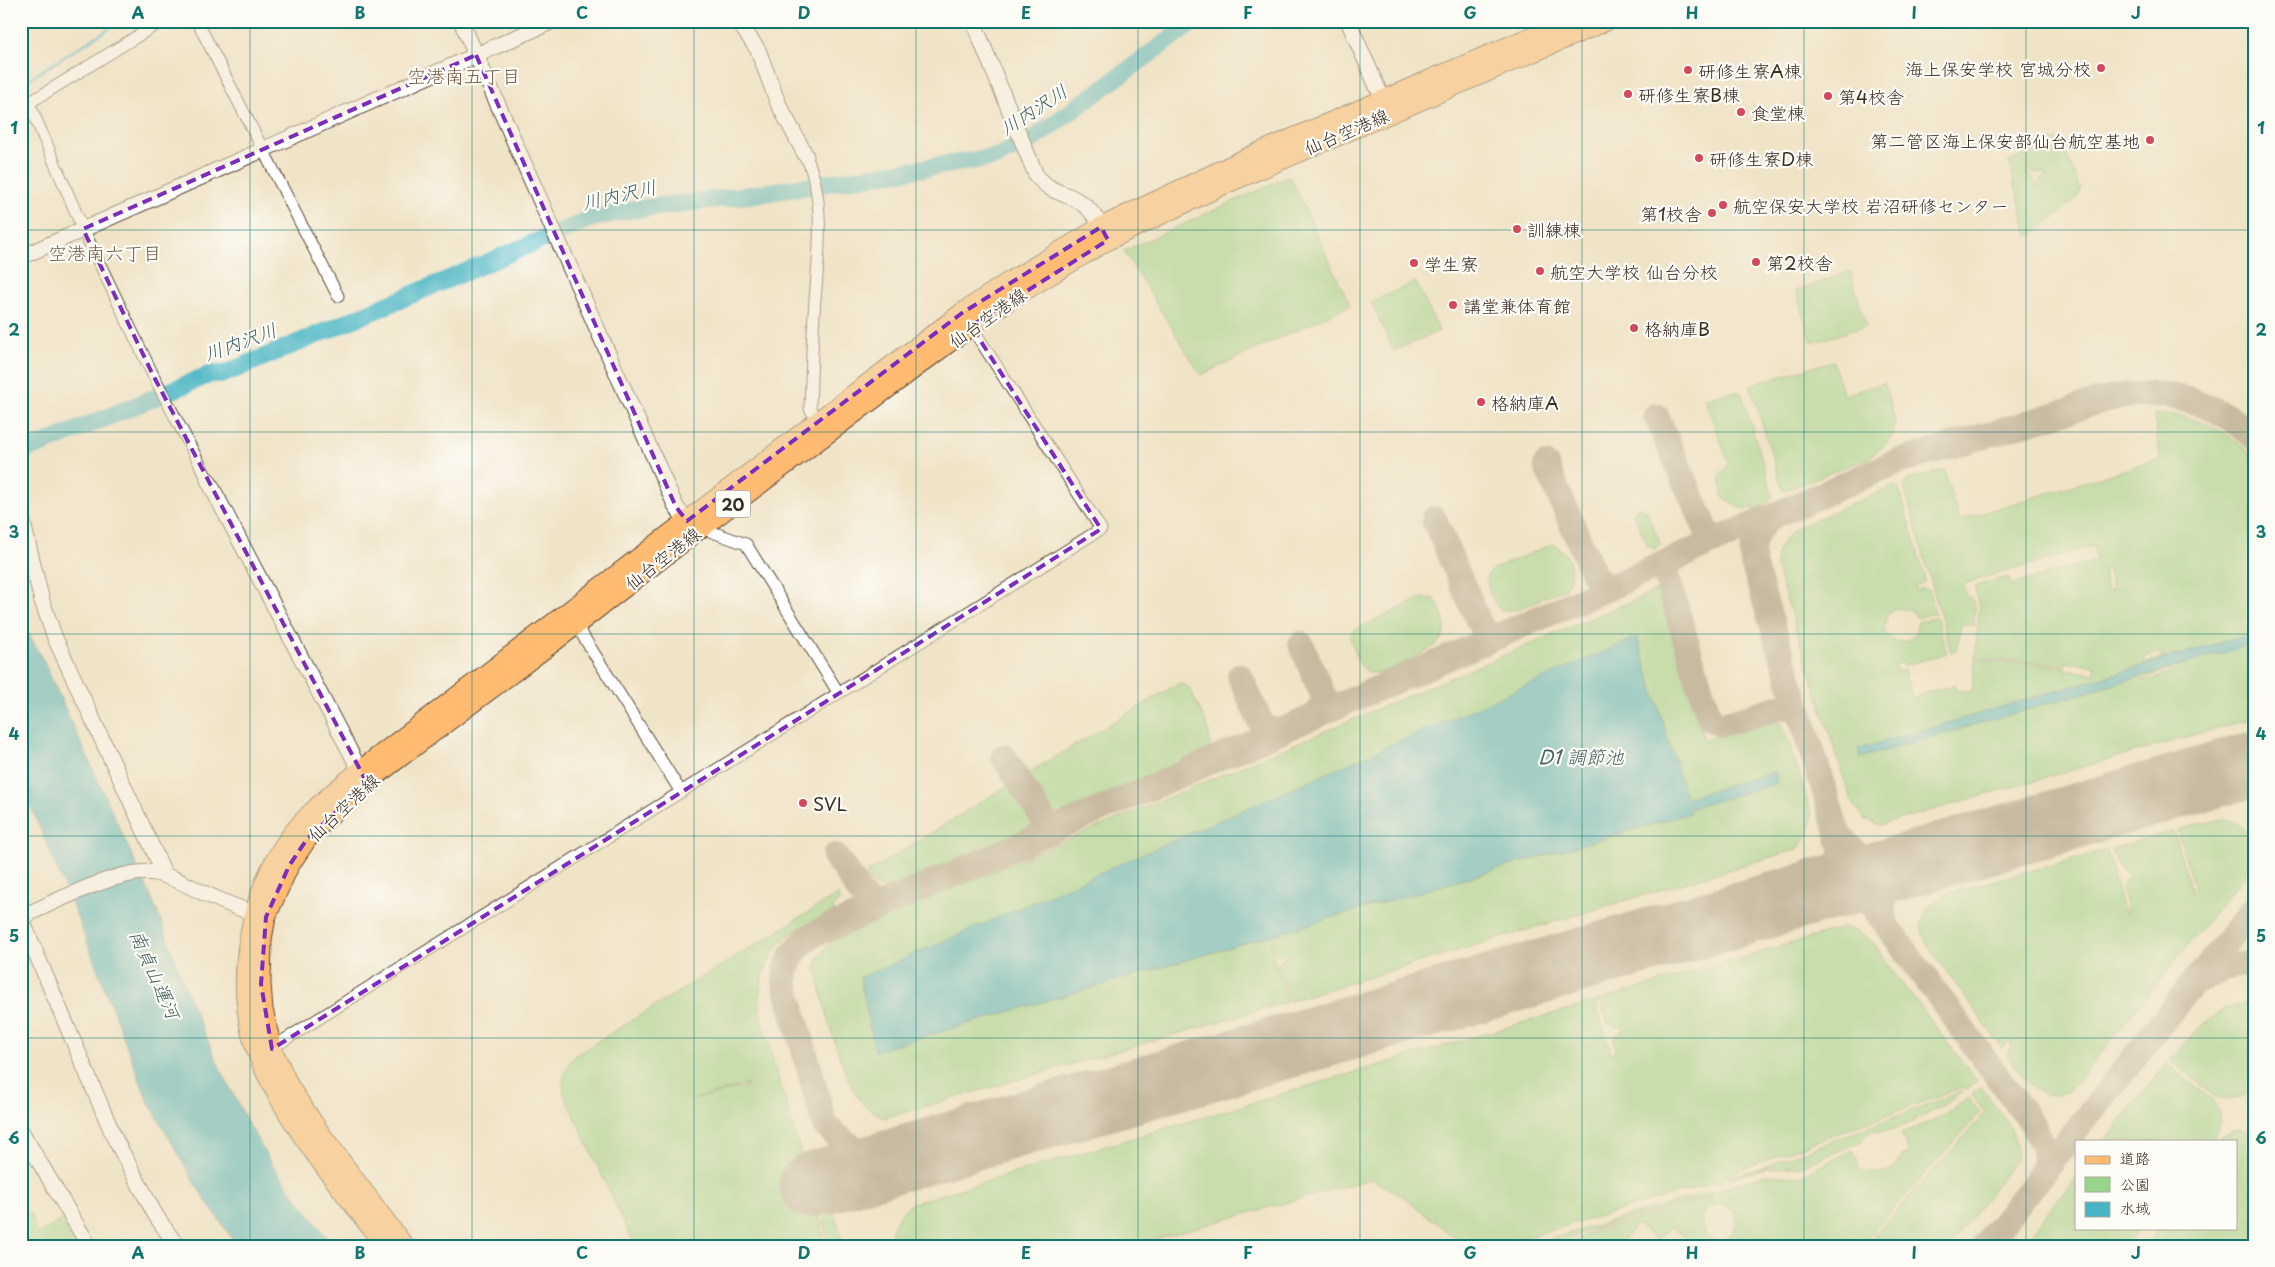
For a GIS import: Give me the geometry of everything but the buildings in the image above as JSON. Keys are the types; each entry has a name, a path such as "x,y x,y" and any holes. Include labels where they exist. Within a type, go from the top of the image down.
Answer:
{"main road":[{"name":"仙台空港線","path":"385,1246 302,1135 276,1091 265,1052 261,984 261,915 307,839 363,777 823,427 962,313 1007,283 1105,233 1225,184 1568,21"},
{"name":"仙台空港線","path":"1386,106 1606,21"},
{"name":"仙台空港線","path":"823,427 1105,233"},
{"name":"仙台空港線","path":"265,1052 320,1133 404,1246"}],"street":[{"path":"162,21 29,103 83,229 160,388 363,777"},
{"path":"197,21 338,296"},
{"path":"461,21 676,507 694,524 746,544 838,692"},
{"path":"21,256 553,21"},
{"path":"738,21 758,50 778,103 809,162 818,199 819,244 810,410 823,427"},
{"path":"974,21 1028,160 1036,175 1044,185 1055,192 1080,201 1105,233"},
{"path":"1348,21 1386,106"},
{"path":"265,1052 1101,529 971,326"},
{"path":"21,515 42,601 55,638 159,874"},
{"path":"572,619 681,792"},
{"path":"177,1246 156,1216 115,1139 21,918 110,880 131,874 159,874 186,883 214,898 261,915"},
{"path":"21,1130 89,1246"}],"highlighted area":[{"path":"476,55 676,507 687,521 962,313 1101,227 1108,240 971,326 1101,529 272,1049 261,984 266,917 289,866 307,839 367,783 152,373 83,229"}],"green space":[{"path":"2060,140 2080,188 2078,197 2033,235 2028,236 2009,162","holes":["2030,169 2034,173 2046,174 2036,187 2028,171"]},
{"path":"1290,176 1350,305 1201,375 1124,251"},
{"path":"1850,271 1866,326 1812,343 1796,291"},
{"path":"1416,282 1439,331 1394,351 1371,302"},
{"path":"1833,361 1844,395 1884,383 1895,420 1893,435 1886,444 1869,458 1783,491 1750,385"},
{"path":"1740,392 1742,395 1773,496 1761,506 1747,509 1734,505 1722,495 1720,476 1729,463 1704,398"},
{"path":"2154,414 2182,416 2208,425 2233,439 2254,458 2254,633 1859,749 1860,757 2254,644 2254,718 1880,825 1864,819 1851,800 1776,567 1779,550 1787,536 1796,528 1894,486 1899,489 1925,576 1923,583 1915,586 1916,590 1923,588 1929,590 1935,613 1917,618 1911,610 1896,608 1887,615 1884,629 1890,638 1898,642 1907,641 1915,635 1918,622 1936,617 1947,653 1903,666 1901,663 1894,665 1896,672 1904,670 1913,699 1918,697 1918,695 1955,685 1955,690 1972,692 1975,660 2066,667 2065,670 2095,673 2095,666 2066,662 2066,665 1975,658 1979,608 1975,586 2008,577 2011,585 2097,560 2093,546 1963,584 1967,598 1972,597 1975,609 1974,626 1961,624 1957,650 1951,652 1904,486 1908,480 1944,470 1959,520 2160,459","holes":["2109,570 2112,590 2107,591 2103,571","2157,653 2165,657 2143,663 2146,657","2171,670 2172,673 2145,681 2144,678"]},
{"path":"1639,507 1646,510 1659,540 1660,544 1655,549 1648,546 1634,515"},
{"path":"1553,544 1564,553 1570,564 1570,576 1564,589 1516,610 1500,610 1490,594 1487,575 1493,569"},
{"path":"1658,590 1661,594 1704,740 1770,720 1778,721 1783,726 1812,814 1810,832 1798,849 1289,1001 1278,964 1281,960 1288,957 1287,954 1279,956 1275,952 1272,943 1270,943 1287,1002 885,1118 862,1103 846,1074 823,998 816,967 818,957 832,941","holes":["1637,637 1686,798 1774,772 1777,783 1689,809 1690,813 875,1051"]},
{"path":"1421,598 1434,599 1438,605 1445,625 1441,639 1429,649 1382,672 1372,673 1364,669 1358,661 1350,637 1353,631"},
{"path":"1179,683 1187,686 1191,691 1205,722 1210,738 1207,753 1058,817 1051,817 1045,813 1023,776"},
{"path":"1008,785 1017,793 1029,811 1031,817 1030,828 891,887 879,887 870,881 867,873"},
{"path":"2222,819 2239,824 2253,837 2254,863 2072,1089 2060,1094 2050,1095 2033,1087 2006,1054 2012,1044 2008,1041 2002,1048 1928,946 1922,929 1922,922 1928,909 1948,893 2107,850 2123,911 2127,911 2122,886 2130,873 2119,868 2112,849 2173,831 2192,892 2195,890 2177,830"},
{"path":"838,894 839,902 833,906 835,911 796,930 777,947 765,969 760,994 761,1019 820,1218 825,1246 635,1246 564,1094 563,1082 565,1072 569,1063 577,1054","holes":["747,1084 748,1086 701,1098"]},
{"path":"1846,927 1862,933 1872,942 1977,1081 1967,1090 1963,1087 1731,1173 1724,1180 1496,1246 1465,1246 1404,1197 1371,1179 1130,1246 891,1246 893,1227 896,1221 913,1203","holes":["1601,1003 1607,1023 1618,1027 1622,1026 1623,1030 1614,1042 1615,1052 1611,1053 1596,1004"]},
{"path":"2247,1002 2254,1003 2254,1085 2246,1094 2237,1098 2221,1098 2215,1096 2170,1060 2195,1032 2213,1017 2223,1010"},
{"path":"2166,1063 2212,1100 2218,1111 2218,1126 2211,1140 2106,1140"},
{"path":"1982,1087 2011,1130 2017,1149 2016,1159 1949,1246 1865,1246 1985,1113 1971,1095"},
{"path":"1962,1091 1946,1103 1910,1123 1891,1130 1871,1132 1861,1142 1798,1167 1765,1168 1730,1179 1730,1176 1764,1167"},
{"path":"1968,1098 1980,1113 1860,1246 1695,1246 1671,1226 1658,1241 1636,1224 1619,1246 1568,1246 1584,1235 1714,1196 1718,1190 1766,1175 1798,1177 1853,1150 1859,1164 1857,1166 1866,1175 1870,1171 1890,1171 1897,1165 1902,1156 1909,1153 1901,1133 1940,1118","holes":["1721,1204 1731,1209 1736,1216 1736,1224 1732,1232 1719,1240 1711,1238 1704,1231 1701,1221 1702,1217 1716,1205"]},
{"path":"2237,1130 2254,1134 2254,1246 2146,1246 2158,1230 2238,1230 2238,1140 2219,1140 2222,1136"},
{"path":"2075,1178 2075,1230 2138,1230 2126,1246 2022,1246"},
{"path":"1713,1191 1711,1195 1581,1233 1562,1246 1527,1246"},
{"path":"834,1212 844,1246 828,1246 824,1219 827,1214"},
{"path":"31,1213 37,1234 64,1219 79,1246 21,1246 21,1215"}],"water":[{"name":"南貞山運河","path":"21,619 44,662 156,908 192,1005 219,1066 272,1165 333,1246 237,1246 197,1187 147,1099 80,924 21,783"},
{"path":"2254,633 2254,644 1860,758 1858,749"},
{"name":"D1 調節池","path":"1637,637 1686,798 1775,772 1777,783 1689,809 1690,813 875,1051 860,978"}],"waterway":[{"path":"21,84 121,21"},
{"name":"川内沢川","path":"21,450 43,444 211,374 224,374 593,218 623,211 757,194 996,157 1033,139 1195,21"}],"taxiway":[{"path":"900,1159 879,1158 859,1151 825,1125 785,983 789,961 801,944 813,935 1894,463 2104,400 2124,396 2144,395 2184,399 2221,413 2254,437"},
{"path":"1656,416 1707,531 1713,537 1721,539"},
{"path":"1546,465 1595,577 1604,585 1614,586"},
{"path":"1772,517 1766,521 1755,537 1752,549 1753,563 1842,847 1842,854 1835,874 1826,884 1814,892"},
{"path":"1434,519 1481,627 1490,635 1499,636"},
{"path":"1672,560 1667,567 1666,576 1710,719 1722,724 1785,706 1794,708 1800,713"},
{"path":"1301,644 1323,695 1324,704 1316,715"},
{"path":"1240,676 1261,723 1267,729 1279,731"},
{"path":"1004,757 1051,831"},
{"path":"1838,832 1844,841 1868,860 1888,865 1910,864"},
{"path":"835,856 872,909"},
{"path":"1887,926 1883,908 1885,890 1895,875 1910,864"},
{"path":"1831,887 1852,889 1869,901 2029,1120 2041,1140 2045,1154 2040,1175"},
{"path":"1984,1246 2254,907"},
{"path":"2199,981 2223,968 2254,962"}],"runway":[{"path":"811,1185 2254,764"}],"place":[{"name":"海上保安学校 宮城分校","path":"2101,68"},
{"name":"研修生寮A棟","path":"1688,70"},
{"name":"研修生寮B棟","path":"1628,94"},
{"name":"第4校舎","path":"1828,96"},
{"name":"食堂棟","path":"1741,112"},
{"name":"第二管区海上保安部仙台航空基地","path":"2150,140"},
{"name":"研修生寮D棟","path":"1699,158"},
{"name":"航空保安大学校 岩沼研修センター","path":"1723,205"},
{"name":"第1校舎","path":"1712,213"},
{"name":"訓練棟","path":"1517,229"},
{"name":"第2校舎","path":"1756,262"},
{"name":"学生寮","path":"1414,263"},
{"name":"航空大学校 仙台分校","path":"1540,271"},
{"name":"講堂兼体育館","path":"1453,305"},
{"name":"格納庫B","path":"1634,328"},
{"name":"格納庫A","path":"1481,402"},
{"name":"SVL","path":"803,803"}],"district":[{"name":"空港南五丁目","path":"464,75"},
{"name":"空港南六丁目","path":"105,252"}]}
